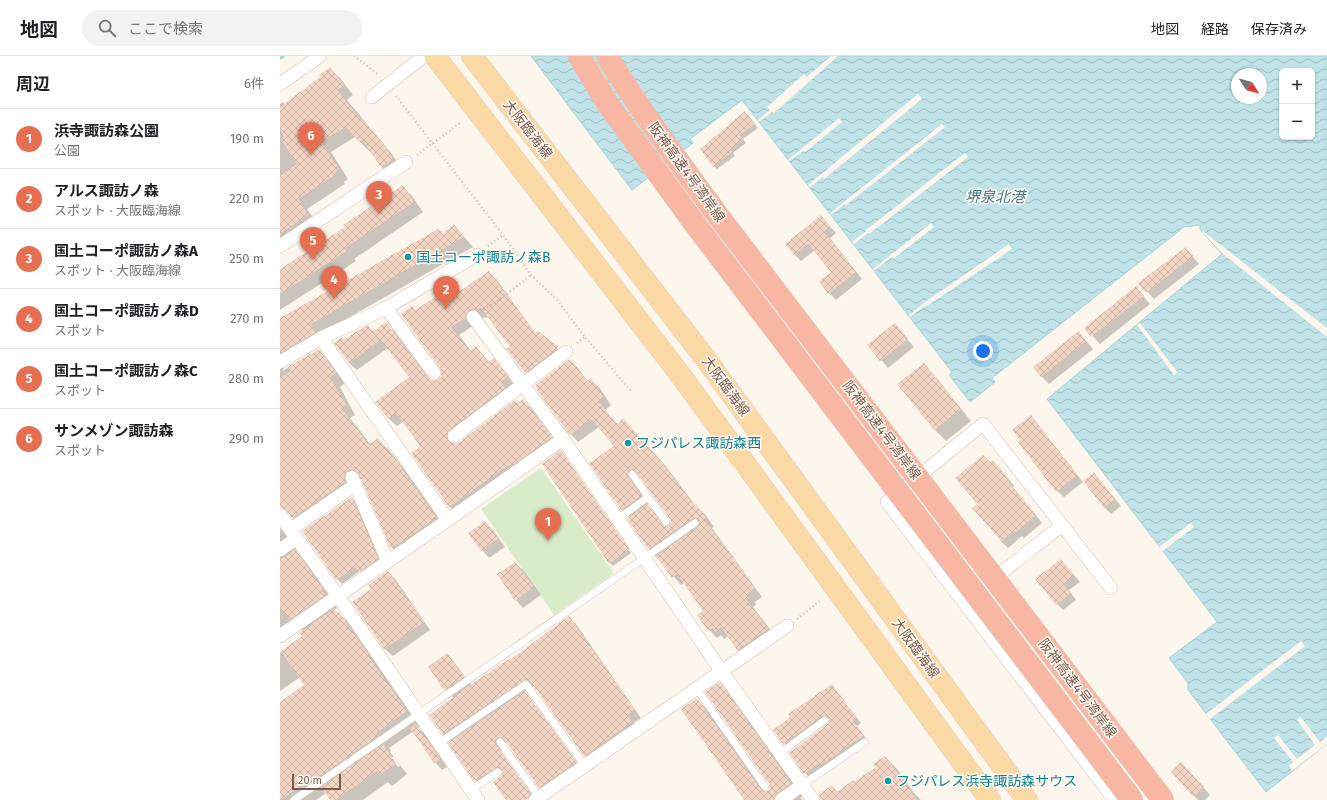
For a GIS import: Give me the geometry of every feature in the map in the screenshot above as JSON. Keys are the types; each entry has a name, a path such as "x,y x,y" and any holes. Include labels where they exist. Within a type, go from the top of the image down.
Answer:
{"highway":[{"name":"阪神高速4号湾岸線","path":"579,56 607,103 694,224 1132,800"},
{"name":"阪神高速4号湾岸線","path":"607,56 625,86 716,213 1163,800"}],"main road":[{"name":"大阪臨海線","path":"435,56 682,377 990,800"},
{"name":"大阪臨海線","path":"472,56 706,358 1027,800"}],"street":[{"path":"280,84 320,56"},
{"path":"372,97 424,56"},
{"path":"280,246 411,159"},
{"path":"280,362 321,338 386,308 477,255"},
{"path":"386,308 434,373"},
{"path":"473,316 563,439 722,672 813,800"},
{"path":"321,338 448,520"},
{"path":"454,436 566,352"},
{"path":"1111,588 983,424 887,502 1115,800"},
{"path":"280,636 563,439"},
{"path":"280,550 294,533 354,481 388,562"},
{"path":"280,515 338,596 475,795"},
{"path":"964,602 1062,525"},
{"path":"537,799 787,626"},
{"path":"781,800 802,785"}],"lane":[{"path":"632,474 666,522"},
{"path":"618,519 648,497"},
{"path":"294,800 695,524"},
{"path":"439,743 526,684 585,766"},
{"path":"697,689 765,787"},
{"path":"780,753 825,720"},
{"path":"500,742 537,799"},
{"path":"802,785 865,742"},
{"path":"475,795 498,772"}],"path":[{"path":"354,56 380,77 387,85 503,235 531,275 557,300 585,337 631,391"},
{"path":"411,159 460,123"},
{"path":"487,246 503,235"},
{"path":"473,316 508,293 531,275"},
{"path":"578,342 585,337"},
{"path":"803,614 822,599"}],"green space":[{"path":"541,468 614,573 554,615 481,509"}],"water":[{"name":"堺泉北港","path":"531,56 1327,56 1327,744 1266,792 1188,690 1188,683 1169,658 1217,622 1047,399 1222,254 1202,232 1200,225 1184,227 992,378 995,382 970,402 949,375 952,372 742,100 690,139 693,143 632,190"}],"pier":[{"path":"831,56 838,56 774,113 772,112 759,122 758,120 770,110 767,107 804,74 807,77"},
{"path":"918,94 922,99 824,179 823,177 810,187 808,185"},
{"path":"839,118 842,122 805,152 803,151 789,161 788,160"},
{"path":"942,124 945,127 846,205 845,204 831,215 830,213"},
{"path":"965,153 968,157 869,234 868,233 854,244 852,242 866,230"},
{"path":"931,223 934,227 893,259 892,257 874,271 873,269"},
{"path":"1203,231 1327,328 1327,337 1223,254 1202,232"},
{"path":"1009,244 1012,249 910,317 909,315 925,302"},
{"path":"1140,323 1178,373 1174,375 1137,325"},
{"path":"1191,523 1194,527 1163,551 1159,547"},
{"path":"1301,641 1305,646 1210,719 1206,714"},
{"path":"1301,717 1320,742 1327,736 1327,744 1292,771 1289,766 1293,762 1274,738 1278,735 1297,759 1315,745 1297,720"}],"building":[{"path":"330,67 344,85 337,90 360,119 361,118 382,142 393,159 381,167 362,140 359,142 346,127 321,142 339,169 335,172 336,174 298,199 308,215 280,234 280,176 297,164 281,139 284,137 280,129 280,107 320,77 319,75"},
{"path":"745,111 755,124 740,135 743,139 730,149 732,152 713,167 700,149"},
{"path":"403,185 414,202 345,248 347,251 280,294 280,269 345,227 343,225"},
{"path":"821,215 830,226 824,231 856,272 828,294 819,281 831,272 808,244 794,255 785,244"},
{"path":"454,224 464,237 311,324 316,332 280,353 280,318 438,229 443,233"},
{"path":"1186,247 1193,256 1146,293 1138,283"},
{"path":"489,271 535,333 538,331 559,347 525,373 506,349 510,347 481,308 468,311 465,318 451,327 470,351 476,346 488,363 494,358 508,377 501,382 505,388 449,430 446,437 451,443 458,443 515,400 517,403 523,399 552,437 510,467 509,465 449,507 411,453 420,446 396,413 388,419 375,402 409,377 373,331 386,322 428,378 431,380 438,380 441,376 440,368 401,314 412,306 415,310 456,284 460,291"},
{"path":"1136,286 1144,296 1091,337 1084,328"},
{"path":"895,323 908,339 880,361 867,345"},
{"path":"368,325 379,341 349,363 334,343 342,337 344,340"},
{"path":"1079,331 1086,341 1041,377 1033,367"},
{"path":"319,349 336,373 330,377 346,405 341,408 369,445 378,438 393,458 394,457 436,517 402,542 390,547 359,474 353,469 345,473 345,482 292,518 286,510 280,507 280,378 291,371 289,366"},
{"path":"570,359 587,381 591,378 604,397 598,401 617,424 623,418 657,456 690,500 695,505 696,504 707,519 705,520 755,588 747,594 749,597 746,599 768,629 737,650 721,627 715,632 713,628 708,631 697,615 703,611 677,574 672,578 656,556 698,527 700,523 699,520 695,518 692,519 648,549 627,519 647,504 664,526 669,526 671,522 670,519 634,469 629,470 627,475 641,496 621,510 589,463 614,446 591,419 570,435 536,389 535,385"},
{"path":"924,363 961,409 934,430 897,384"},
{"path":"1031,415 1077,475 1056,492 1018,442 1020,440 1012,430"},
{"path":"561,450 629,549 609,564 542,464"},
{"path":"983,455 990,462 993,460 1008,478 1006,479 1036,515 1016,532 1014,530 1001,541 972,508 977,504 955,478"},
{"path":"1094,472 1115,499 1104,508 1083,481"},
{"path":"352,497 378,559 359,572 355,567 336,580 302,531"},
{"path":"485,521 498,539 481,551 468,533"},
{"path":"295,549 323,589 321,590 325,595 290,620 280,607 280,558 285,557"},
{"path":"1061,559 1074,575 1063,584 1071,593 1056,605 1035,579"},
{"path":"515,562 534,587 515,601 497,574"},
{"path":"388,571 424,622 384,649 352,602 371,589 368,585"},
{"path":"334,609 337,613 339,612 407,711 376,733 378,736 315,779 314,777 280,800 280,702 304,685 281,651 302,636 299,633"},
{"path":"569,616 635,710 627,715 632,722 584,756 530,681 526,679 443,734 429,715 470,685 509,659 510,660"},
{"path":"447,653 464,677 444,690 428,667"},
{"path":"720,682 791,783 776,794 773,800 744,800 681,709 697,698 761,790 763,792 768,791 770,789 769,784 705,692"},
{"path":"832,684 856,717 853,720 863,736 822,764 821,762 804,774 789,753 828,724 830,722 829,717 827,715 822,716 783,744 773,730 790,717 788,714"},
{"path":"525,691 576,762 539,788 504,739 502,737 497,738 495,740 496,745 530,793 527,800 506,800 493,782 502,775 502,769 500,767 474,781 448,743"},
{"path":"416,724 440,759 434,763 410,728"},
{"path":"383,744 396,763 379,775 377,771 335,800 330,800 321,787"},
{"path":"885,756 917,800 821,800 819,795 832,785 837,792 853,780 854,782 876,767 873,764"},
{"path":"1181,762 1204,787 1193,797 1171,772"}],"place":[{"name":"サンメゾン諏訪森","path":"311,155"},
{"name":"国土コーポ諏訪ノ森A","path":"379,214"},
{"name":"国土コーポ諏訪ノ森B","path":"408,257"},
{"name":"国土コーポ諏訪ノ森C","path":"313,260"},
{"name":"国土コーポ諏訪ノ森D","path":"334,299"},
{"name":"アルス諏訪ノ森","path":"446,309"},
{"name":"フジパレス諏訪森西","path":"628,443"},
{"name":"浜寺諏訪森公園","path":"548,541"},
{"name":"フジパレス浜寺諏訪森サウス","path":"888,781"}]}
